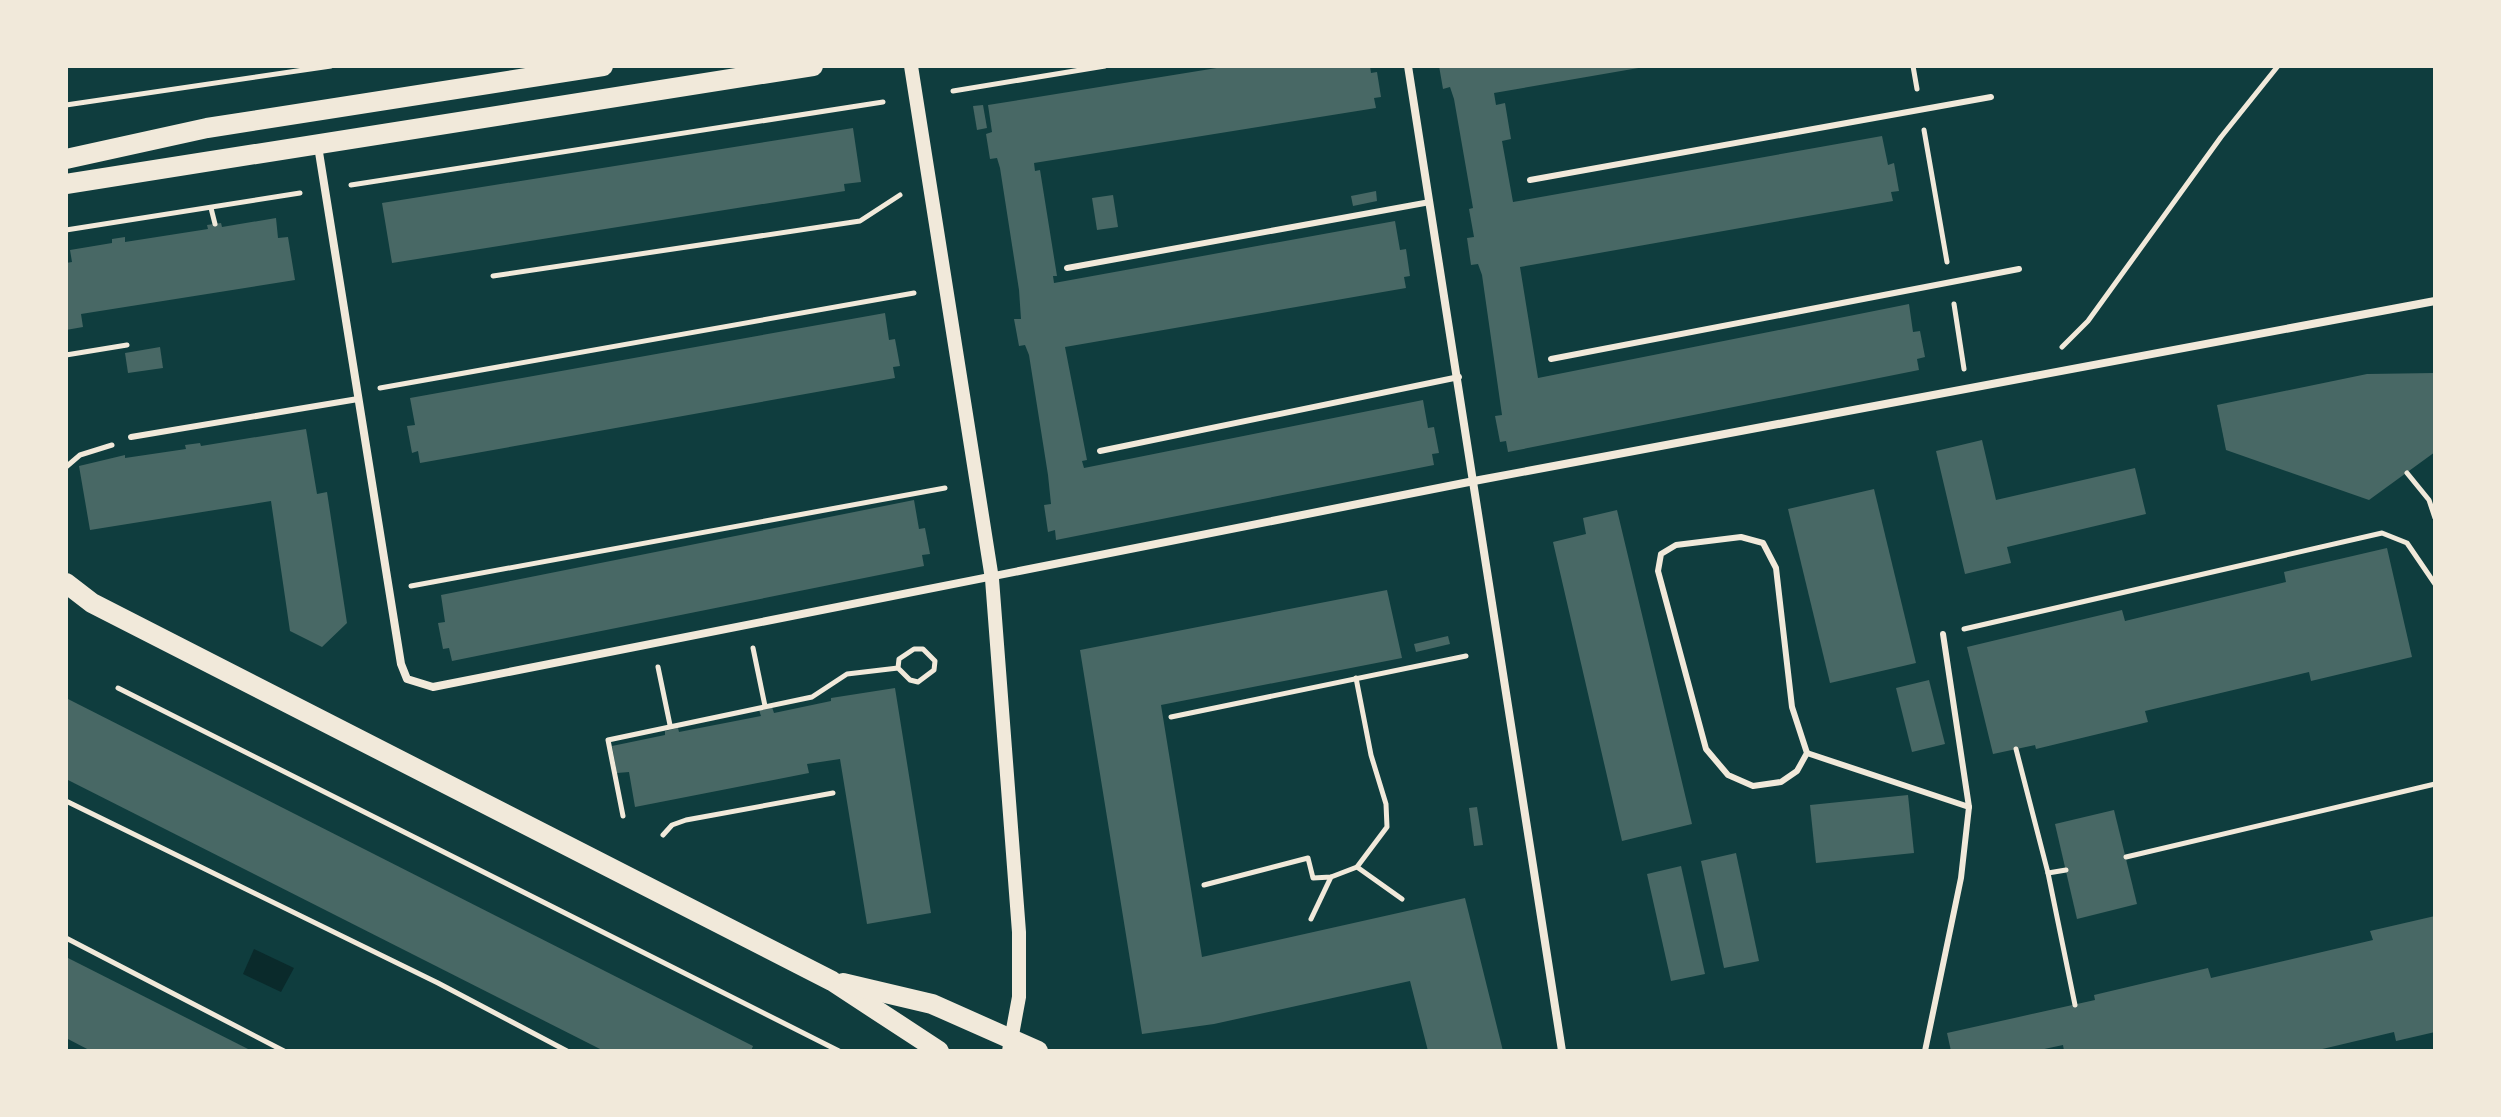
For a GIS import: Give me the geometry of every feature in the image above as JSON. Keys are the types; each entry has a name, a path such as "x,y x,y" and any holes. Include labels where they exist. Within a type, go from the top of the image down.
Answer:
{"main road":[{"path":"66,159 207,128 603,66"},
{"path":"66,184 813,66"},
{"path":"66,583 92,603 832,981 939,1051"},
{"path":"66,599 92,603"},
{"path":"832,981 932,1004 1011,1046 1038,1051"}],"street":[{"path":"911,66 992,579 1019,932 1019,997 1011,1046"},
{"path":"1408,66 1562,1051"},
{"path":"318,145 401,664 407,679 433,687 992,579 1474,481 2435,301"}],"lane":[{"path":"1530,180 1991,97"},
{"path":"1067,268 1430,202"},
{"path":"1551,359 2019,269"},
{"path":"1100,451 1459,377"},
{"path":"131,437 358,399"},
{"path":"1741,537 1763,543 1776,568 1792,707 1807,753 1797,771 1781,782 1753,786 1728,775 1706,749 1658,571 1661,554 1676,545 1728,538 1741,537"},
{"path":"1925,1051 1961,878 1969,807 1943,634"},
{"path":"1807,753 1969,807"}],"path":[{"path":"66,105 328,66"},
{"path":"953,91 1064,69 1105,66"},
{"path":"1913,66 1967,389"},
{"path":"2036,374 2088,321 2212,149 2278,66"},
{"path":"351,185 883,102"},
{"path":"66,230 300,193"},
{"path":"493,276 860,221 900,195"},
{"path":"211,208 215,224"},
{"path":"380,388 914,293"},
{"path":"66,355 127,345"},
{"path":"66,467 80,455 131,437"},
{"path":"2407,473 2429,500 2435,518"},
{"path":"410,586 945,488"},
{"path":"1943,634 2382,533 2407,543 2435,584"},
{"path":"753,648 765,706"},
{"path":"914,649 923,649 935,661 934,670 918,682 910,680 898,668 899,659 914,649"},
{"path":"1171,717 1466,656"},
{"path":"658,667 670,725"},
{"path":"623,816 608,740 812,697 847,674 898,668"},
{"path":"1204,885 1308,858 1313,878 1331,877 1357,867 1387,827 1386,804 1371,755 1356,678"},
{"path":"118,688 839,1051"},
{"path":"2016,749 2048,873 2075,1005"},
{"path":"2126,857 2435,784"},
{"path":"663,835 672,825 686,820 833,793"},
{"path":"66,801 438,983 567,1051"},
{"path":"1357,867 1402,899"},
{"path":"2048,873 2066,870"},
{"path":"1311,919 1331,877"},
{"path":"66,938 284,1051"},
{"path":"820,1041 825,1051"}],"water":[{"path":"254,949 294,968 281,992 243,974"}],"building":[{"path":"1229,66 1370,66 1371,73 1377,72 1381,97 1374,98 1376,108 1034,163 1035,171 1040,170 1057,276 1053,276 1054,283 1395,221 1400,250 1406,249 1410,276 1404,277 1406,288 1065,347 1087,460 1082,461 1084,468 1423,400 1428,428 1434,427 1439,453 1432,454 1434,465 1056,540 1055,530 1048,532 1044,505 1051,504 1029,355 1025,345 1019,346 1014,319 1021,319 1019,290 1000,168 997,158 990,159 986,134 992,132 988,105"},
{"path":"1439,66 1650,66 1494,93 1496,105 1505,103 1511,139 1502,141 1513,202 1882,136 1888,165 1894,163 1899,191 1891,192 1893,201 1520,267 1538,378 1909,304 1913,332 1920,331 1925,357 1917,359 1919,370 1508,452 1506,441 1500,442 1495,416 1502,415 1482,275 1478,264 1471,265 1467,238 1474,237 1469,209 1473,208 1454,99 1450,87 1443,89"},
{"path":"983,105 987,128 977,130 973,106"},
{"path":"853,128 861,182 844,184 845,191 392,263 382,203"},
{"path":"1376,191 1377,201 1353,206 1351,196"},
{"path":"1113,195 1118,227 1097,230 1092,198"},
{"path":"276,218 278,238 288,237 295,280 81,314 83,327 66,330 66,263 72,262 70,250 112,243 112,239 125,237 125,242 208,229 207,225 221,223 222,227"},
{"path":"885,313 889,340 895,339 900,366 893,367 895,378 420,463 418,451 412,453 407,426 415,425 410,398"},
{"path":"160,347 163,368 128,373 125,353"},
{"path":"2435,373 2435,452 2369,500 2226,450 2217,405 2367,374"},
{"path":"306,429 317,494 327,492 347,623 322,647 290,631 271,501 90,530 79,466 125,455 125,458 186,449 185,445 200,443 201,446"},
{"path":"1982,440 1996,500 2135,468 2146,514 2007,547 2011,563 1965,574 1936,451"},
{"path":"1874,489 1916,663 1830,683 1788,509"},
{"path":"914,500 919,529 925,528 930,554 922,555 924,566 452,661 449,648 443,649 438,623 445,622 441,595"},
{"path":"1617,510 1692,824 1622,841 1553,542 1586,534 1583,518"},
{"path":"2387,548 2412,657 2311,681 2309,672 2145,711 2148,722 2036,749 2035,745 1993,754 1967,647 2122,610 2125,621 2286,582 2284,572"},
{"path":"1387,590 1402,658 1161,705 1202,957 1465,898 1503,1051 1428,1051 1410,981 1214,1024 1142,1034 1080,650"},
{"path":"1448,636 1450,644 1416,652 1414,644"},
{"path":"1929,680 1945,744 1912,752 1896,688"},
{"path":"895,688 931,913 867,924 840,759 807,764 809,773 635,807 629,772 617,773 612,746 665,735 665,731 678,728 679,732 761,716 759,710 772,707 774,713 831,701 831,698"},
{"path":"66,698 753,1046 751,1051 604,1051 66,779"},
{"path":"1908,795 1914,853 1816,863 1810,805"},
{"path":"1477,807 1483,845 1474,846 1469,808"},
{"path":"2114,810 2137,904 2077,919 2055,824"},
{"path":"1736,853 1759,961 1724,968 1701,861"},
{"path":"1681,866 1705,974 1671,981 1647,874"},
{"path":"2435,916 2435,1032 2396,1041 2394,1032 2314,1051 2064,1051 2063,1045 2035,1051 1951,1051 1947,1033 2095,1000 2094,995 2208,968 2211,978 2373,940 2370,931"},
{"path":"66,957 252,1051 91,1051 66,1038"}]}
